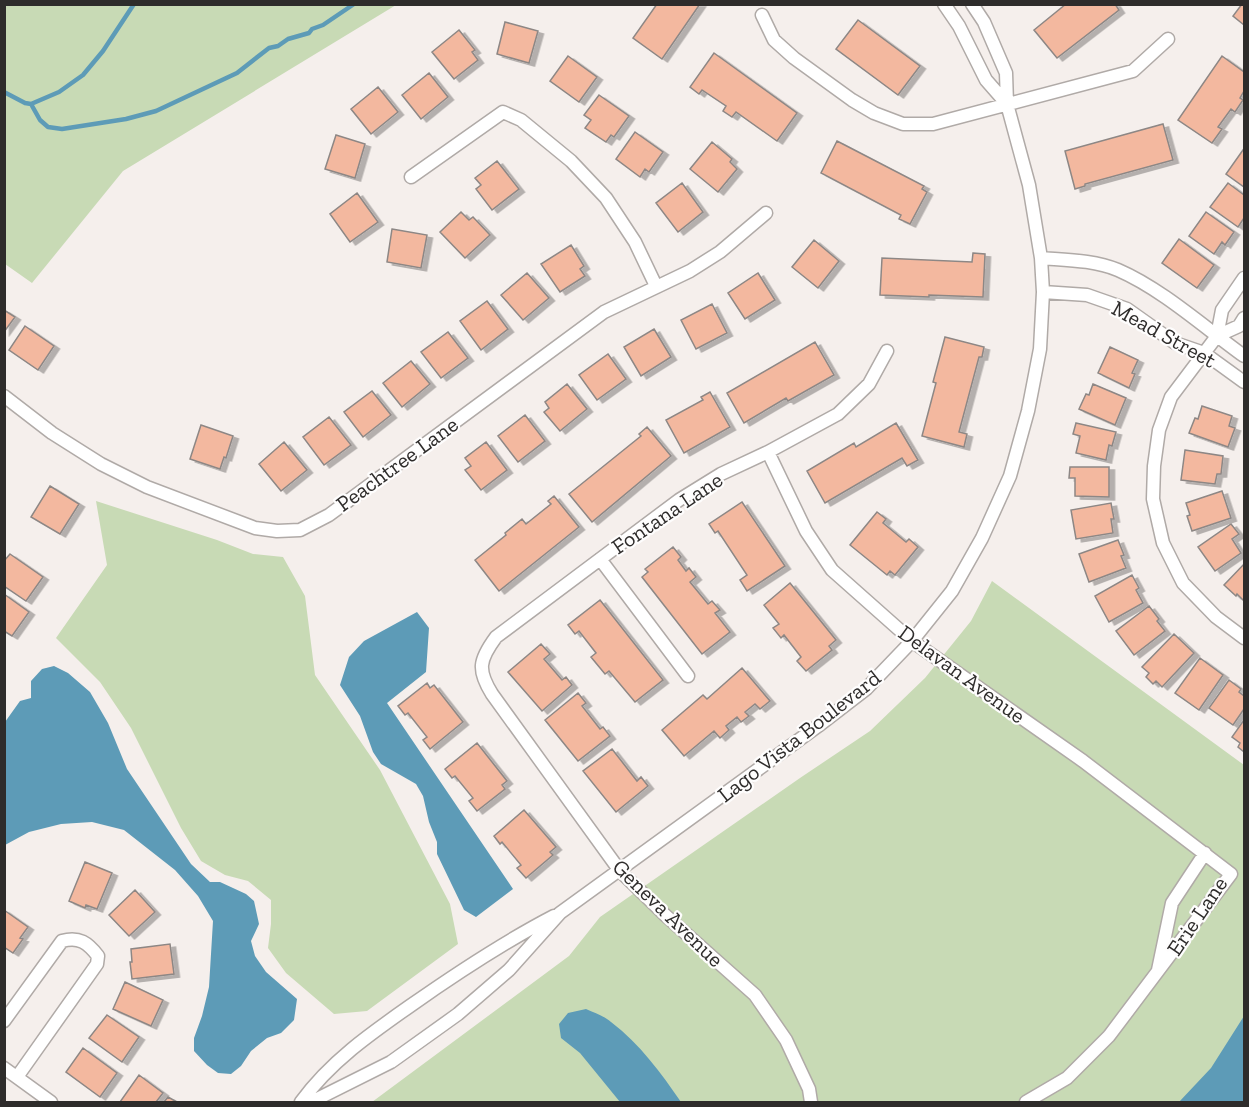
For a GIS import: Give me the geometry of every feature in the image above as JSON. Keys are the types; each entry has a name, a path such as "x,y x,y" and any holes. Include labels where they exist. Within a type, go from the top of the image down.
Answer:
{"street":[{"name":"Lago Vista Boulevard","path":"944,4 959,26 986,80 1006,104"},
{"name":"Lago Vista Boulevard","path":"311,1102 392,1062 458,1014 509,970 560,913 866,689 912,640 952,591 982,538 1010,476 1028,411 1040,349 1043,292 1041,258 1029,184 1006,104 1006,73 984,22 972,4"},
{"path":"762,15 774,40 794,58 852,100 874,113 903,124 933,124 1132,71 1168,39"},
{"path":"411,177 503,112 521,120 571,161 606,198 635,242 656,286"},
{"name":"Peachtree Lane","path":"4,396 52,433 101,464 147,487 255,528 277,531 300,530 328,515 604,312 690,271 720,252 766,213"},
{"name":"Mead Street","path":"1041,258 1085,261 1117,269 1158,291 1245,356"},
{"path":"1245,278 1222,310 1217,336 1171,397 1159,430 1154,466 1153,500 1163,543 1183,583 1216,617 1245,638"},
{"name":"Mead Street","path":"1043,292 1087,295 1127,309 1175,343 1204,353 1245,382"},
{"path":"1217,336 1239,326 1245,318"},
{"name":"Fontana Lane","path":"482,664 486,651 496,637 679,500 721,474 768,452 838,414 869,384 887,351"},
{"name":"Delavan Avenue","path":"768,452 806,531 832,570 912,640 1083,761 1204,854"},
{"path":"600,559 688,676"},
{"name":"Geneva Avenue","path":"482,664 483,679 492,694 620,871 665,915 755,995 786,1040 809,1089 811,1102"},
{"name":"Erie Lane","path":"1026,1102 1066,1078 1109,1036 1157,974 1231,874 1204,854 1172,903 1157,974"},
{"path":"301,1102 340,1058 380,1027 454,975 518,935 560,913"},
{"path":"4,1022 63,941 72,938 90,945 98,956 97,964 17,1077"},
{"path":"4,1068 51,1102"}],"green space":[{"path":"5,4 396,5 123,171 32,283 5,264"},
{"path":"96,501 253,554 283,557 305,596 315,675 380,770 450,904 458,944 367,1011 334,1014 286,973 268,948 271,900 248,881 225,875 201,861 181,828 131,728 100,682 56,638 107,565"},
{"path":"992,581 1244,765 1244,1102 372,1102 569,956 600,917 870,731 925,678 971,621"}],"water":[{"path":"417,612 429,628 426,672 387,703 513,889 476,917 464,910 437,854 437,842 429,822 423,796 416,784 381,764 373,752 360,716 340,685 349,657 364,641"},
{"path":"54,666 68,673 90,692 108,723 127,769 191,864 210,882 220,882 246,894 254,901 259,924 251,941 255,956 266,972 297,999 294,1020 281,1033 267,1038 251,1051 241,1066 231,1074 218,1073 194,1051 194,1038 209,987 213,921 198,896 175,870 124,830 92,822 61,824 29,832 5,845 5,722 20,701 31,698 31,681 42,669"},
{"path":"586,1009 608,1020 641,1049 681,1102 620,1102 580,1053 561,1038 559,1024 568,1013"},
{"path":"1244,1016 1244,1102 1179,1102 1211,1068"}],"building":[{"path":"657,4 700,4 662,59 633,38"},
{"path":"1066,4 1115,4 1119,10 1057,58 1034,30"},
{"path":"1244,4 1244,25 1233,16"},
{"path":"858,20 920,66 898,95 836,49"},
{"path":"505,22 538,31 529,63 497,54"},
{"path":"459,30 475,50 472,52 478,60 454,79 432,52"},
{"path":"714,53 797,113 777,141 736,112 732,117 723,111 726,106 702,90 699,94 690,87"},
{"path":"568,56 597,77 579,102 550,81"},
{"path":"1222,56 1244,72 1244,91 1240,98 1243,100 1235,112 1231,109 1218,127 1222,129 1212,143 1178,120"},
{"path":"429,73 448,97 421,119 402,95"},
{"path":"378,87 398,112 371,134 351,109"},
{"path":"599,95 629,116 614,137 611,135 606,142 585,128 591,120 584,115"},
{"path":"1163,124 1173,160 1085,184 1075,189 1065,151"},
{"path":"635,132 663,152 649,172 645,169 640,177 616,159"},
{"path":"336,135 365,144 355,178 325,169"},
{"path":"837,141 924,186 922,189 927,192 910,224 899,219 901,215 821,173"},
{"path":"712,142 732,159 730,162 737,169 718,192 690,169"},
{"path":"1244,151 1244,187 1226,174"},
{"path":"497,161 519,189 492,210 476,189 481,185 475,178"},
{"path":"682,183 703,212 678,232 656,203"},
{"path":"1228,183 1244,195 1244,218 1238,227 1210,207"},
{"path":"357,193 378,222 350,242 330,214"},
{"path":"461,212 469,220 473,217 490,235 465,258 440,232"},
{"path":"1206,212 1234,232 1225,245 1222,242 1214,254 1189,236"},
{"path":"392,229 427,235 421,268 387,262"},
{"path":"1179,239 1214,265 1197,288 1162,263"},
{"path":"814,240 839,261 818,288 792,267"},
{"path":"571,245 584,266 580,269 585,276 560,292 541,264"},
{"path":"973,253 985,254 983,297 880,295 882,258 972,262"},
{"path":"527,273 549,298 523,320 501,295"},
{"path":"758,273 775,300 745,319 728,293"},
{"path":"487,301 508,329 481,350 460,321"},
{"path":"712,304 727,333 696,349 681,320"},
{"path":"4,310 15,317 4,332"},
{"path":"25,326 54,346 38,370 9,350"},
{"path":"654,329 671,357 641,376 624,347"},
{"path":"448,332 468,358 441,378 421,352"},
{"path":"945,337 984,347 982,357 979,357 959,432 967,434 964,447 922,436"},
{"path":"815,342 834,375 788,401 786,398 744,423 727,393"},
{"path":"1110,347 1138,360 1129,388 1098,373"},
{"path":"608,354 626,379 597,400 579,375"},
{"path":"411,361 430,384 402,407 383,383"},
{"path":"567,384 587,409 560,431 544,412 549,408 545,402"},
{"path":"1093,384 1126,398 1115,425 1079,409 1086,394 1089,395"},
{"path":"372,391 391,415 363,437 344,412"},
{"path":"710,392 730,427 684,453 666,420 703,400 701,397"},
{"path":"1202,406 1232,416 1229,426 1235,428 1228,447 1189,433 1195,418 1198,419"},
{"path":"525,415 545,441 518,462 498,436"},
{"path":"329,417 351,445 324,465 303,437"},
{"path":"896,423 918,460 907,466 902,458 825,503 807,471 854,443 856,447"},
{"path":"1076,423 1116,432 1112,446 1109,445 1106,460 1076,453 1080,436 1073,434"},
{"path":"201,425 233,436 220,469 190,459"},
{"path":"647,427 671,456 592,522 569,494 641,436 639,434"},
{"path":"284,442 307,470 281,491 259,464"},
{"path":"486,442 507,470 481,490 465,470 471,466 465,458"},
{"path":"1185,450 1223,456 1221,474 1217,474 1215,484 1181,480"},
{"path":"1070,467 1109,467 1109,497 1075,496 1075,478 1069,478"},
{"path":"50,486 79,504 60,534 31,517"},
{"path":"1222,491 1231,518 1192,531 1186,503"},
{"path":"554,496 579,527 499,591 475,560 522,519 526,524 551,504 548,501"},
{"path":"742,502 785,566 747,591 740,580 747,575 718,531 715,533 709,524"},
{"path":"1111,503 1114,519 1111,519 1113,533 1076,539 1071,510"},
{"path":"877,512 886,519 883,523 906,542 909,539 918,547 895,575 890,571 887,575 850,545"},
{"path":"1231,524 1239,534 1232,539 1241,553 1215,571 1198,547"},
{"path":"1118,540 1126,568 1089,582 1079,554"},
{"path":"673,547 681,557 678,560 686,571 689,568 696,577 690,582 708,604 712,601 720,610 715,613 730,632 702,654 642,577 648,572 645,569"},
{"path":"10,554 43,577 26,601 4,586 4,561"},
{"path":"1244,564 1244,601 1224,585"},
{"path":"1132,575 1143,603 1109,622 1095,596"},
{"path":"790,583 836,640 829,646 832,650 806,671 797,661 801,657 784,635 781,638 773,628 779,624 764,605"},
{"path":"4,594 29,612 12,636 4,631"},
{"path":"600,600 663,680 635,702 609,671 605,674 591,657 596,653 579,631 575,634 568,625"},
{"path":"1149,606 1165,631 1134,655 1116,631"},
{"path":"1174,634 1194,653 1162,687 1156,681 1153,684 1146,677 1149,673 1142,667"},
{"path":"541,644 550,654 544,659 562,680 566,677 572,685 542,711 508,672"},
{"path":"1200,658 1223,675 1199,710 1175,693"},
{"path":"742,668 770,701 760,709 755,704 745,712 749,716 741,722 737,717 726,726 729,730 720,738 714,731 684,756 662,730 703,695 707,699"},
{"path":"1229,680 1241,689 1239,692 1244,696 1244,709 1233,725 1209,708"},
{"path":"427,683 430,688 434,685 463,722 430,749 423,740 427,737 408,713 405,715 398,706"},
{"path":"578,693 586,703 582,706 600,729 603,727 610,736 578,761 545,720"},
{"path":"1244,720 1244,752 1238,747 1240,743 1232,737"},
{"path":"477,743 507,781 502,785 505,789 477,811 469,801 473,798 455,776 452,778 445,769"},
{"path":"612,749 637,781 641,777 648,786 616,812 583,771"},
{"path":"524,810 556,847 550,852 553,855 526,878 517,868 521,865 494,836"},
{"path":"85,862 112,873 97,909 86,905 85,908 69,901"},
{"path":"135,890 155,912 129,936 109,915"},
{"path":"4,910 28,927 13,953 4,947"},
{"path":"170,944 174,974 132,979 131,949"},
{"path":"125,982 163,1000 151,1026 113,1009"},
{"path":"107,1015 139,1037 122,1062 89,1038"},
{"path":"83,1048 117,1073 100,1097 66,1072"},
{"path":"139,1075 163,1093 156,1102 120,1102"},
{"path":"168,1097 177,1102 164,1102"}],"waterway":[{"path":"4,92 31,104 59,92 83,75 103,51 134,4"},
{"path":"31,104 40,120 48,127 62,129 126,119 156,111 237,73 269,48 309,33 354,4"}]}
